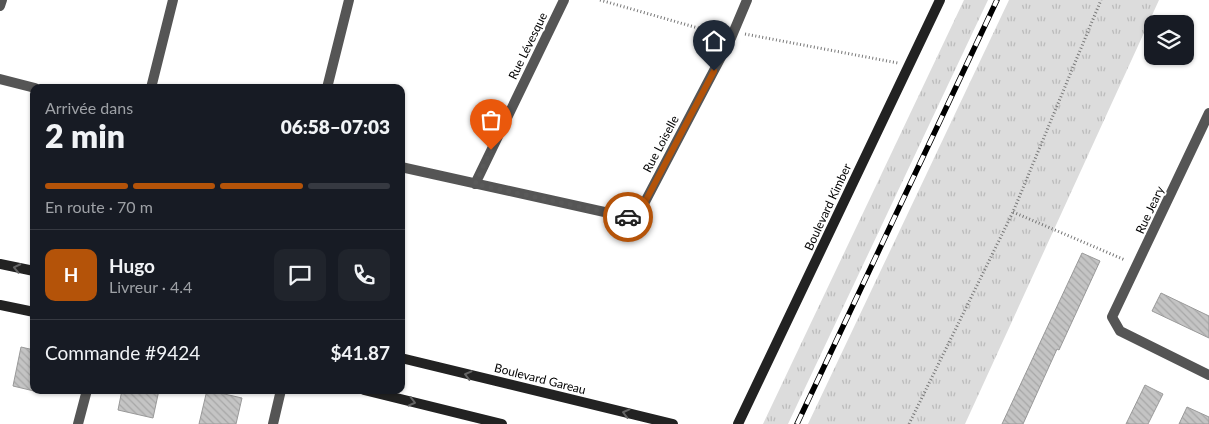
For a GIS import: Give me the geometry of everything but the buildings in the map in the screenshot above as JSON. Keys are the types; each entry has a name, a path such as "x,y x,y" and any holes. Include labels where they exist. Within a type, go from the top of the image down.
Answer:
{"street":[{"path":"0,6 2,0"},
{"path":"152,84 173,0"},
{"path":"328,84 349,0"},
{"name":"Rue Lévesque","path":"475,184 564,0"},
{"name":"Rue Loiselle","path":"405,168 636,219 732,35 747,0"},
{"name":"Boulevard Kimber","path":"738,424 940,0"},
{"path":"0,79 30,87"},
{"name":"Rue Jeary","path":"1209,113 1112,317 1120,331 1209,375"},
{"path":"0,264 30,270"},
{"path":"0,305 30,311"},
{"name":"Boulevard Gareau","path":"405,359 673,424"},
{"path":"78,424 86,394"},
{"path":"274,424 280,394"},
{"path":"380,394 502,424"}],"path":[{"path":"600,0 732,35 909,65"},
{"path":"909,424 1013,212 1101,0"},
{"path":"1013,212 1137,265"}],"green space":[{"path":"964,0 988,0 788,424 763,424"},
{"path":"1009,0 1159,0 1152,15 1144,15 1144,33 965,424 808,424"}],"railway":[{"path":"797,424 997,0"}],"way so far":[{"path":"491,150 475,184 628,217"}],"route":[{"path":"628,217 636,219 714,71"}]}
